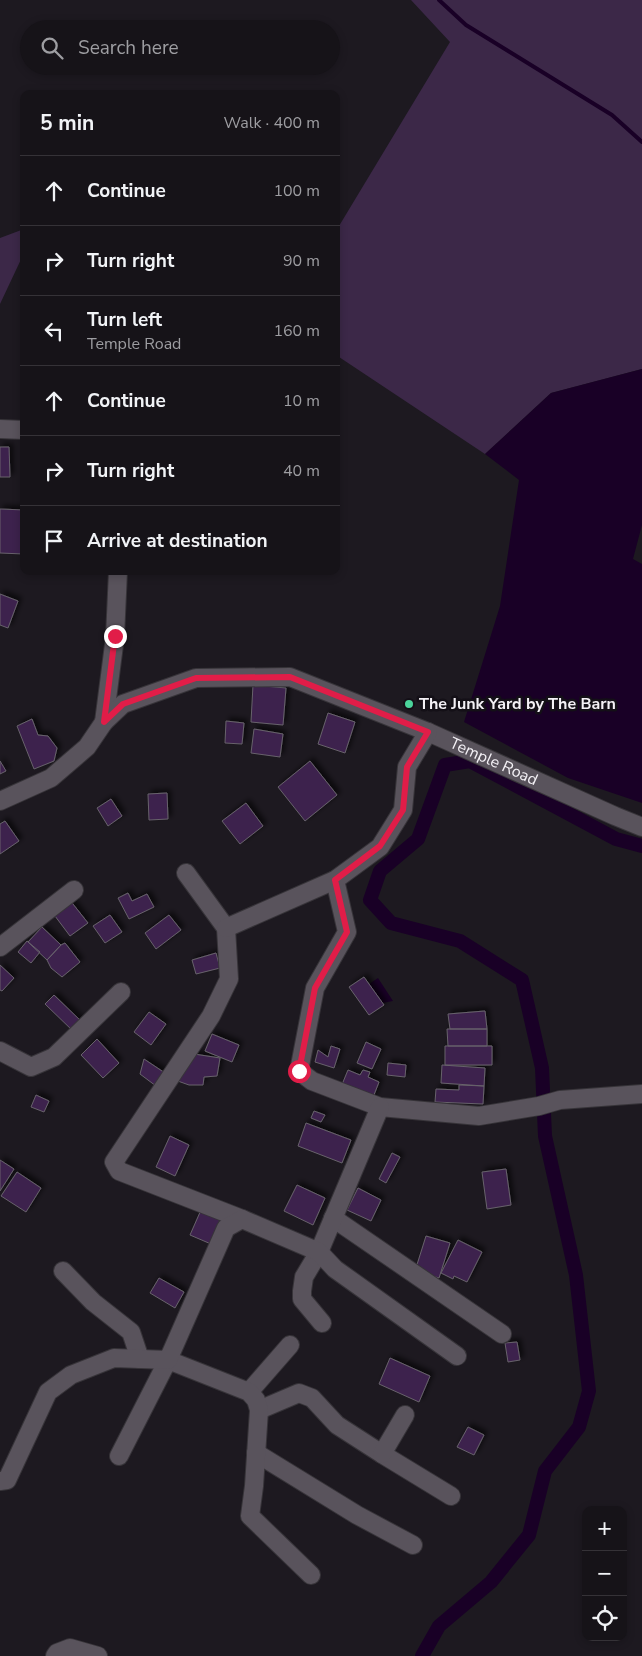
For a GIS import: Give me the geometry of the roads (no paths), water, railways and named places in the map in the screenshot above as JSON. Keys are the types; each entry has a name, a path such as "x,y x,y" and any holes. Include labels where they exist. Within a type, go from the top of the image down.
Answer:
{"street":[{"path":"0,429 20,430"},
{"path":"0,801 51,778 87,747 104,722 115,636 118,575"},
{"name":"Temple Road","path":"104,722 123,704 196,678 290,677 428,732 638,825"},
{"path":"226,928 335,880 380,846 403,810 407,767 428,732"},
{"path":"186,873 226,928 229,979 211,1016 114,1162 119,1171 242,1219 319,1252 335,1269 457,1356"},
{"path":"335,880 347,932 315,988 299,1071 312,1081 380,1106 479,1116 539,1106 560,1100 642,1094"},
{"path":"0,947 74,890"},
{"path":"0,1051 31,1067 54,1057 121,992"},
{"path":"322,1323 302,1299 304,1277 319,1252 380,1106"},
{"path":"333,1218 502,1334"},
{"path":"119,1456 168,1360 226,1228 242,1219"},
{"path":"63,1271 93,1302 131,1332 140,1359"},
{"path":"249,1392 290,1345"},
{"path":"0,1481 7,1480 48,1392 71,1375 114,1358 168,1360 249,1392 256,1400 259,1410 250,1516 311,1575"},
{"path":"259,1410 300,1393 312,1398 337,1426 451,1496"},
{"path":"382,1454 405,1415"},
{"path":"256,1453 357,1515 413,1544"},
{"path":"56,1656 57,1653 70,1648 98,1656"}],"waterway":[{"path":"439,0 466,25 612,115 642,142"},
{"path":"422,1656 439,1626 491,1582 529,1535 545,1471 579,1427 589,1391 576,1275 545,1136 542,1068 522,980 460,941 391,923 370,900 380,871 418,839 445,765 470,761 616,839 642,846"}],"place":[{"name":"The Junk Yard by The Barn","path":"409,704"}]}
